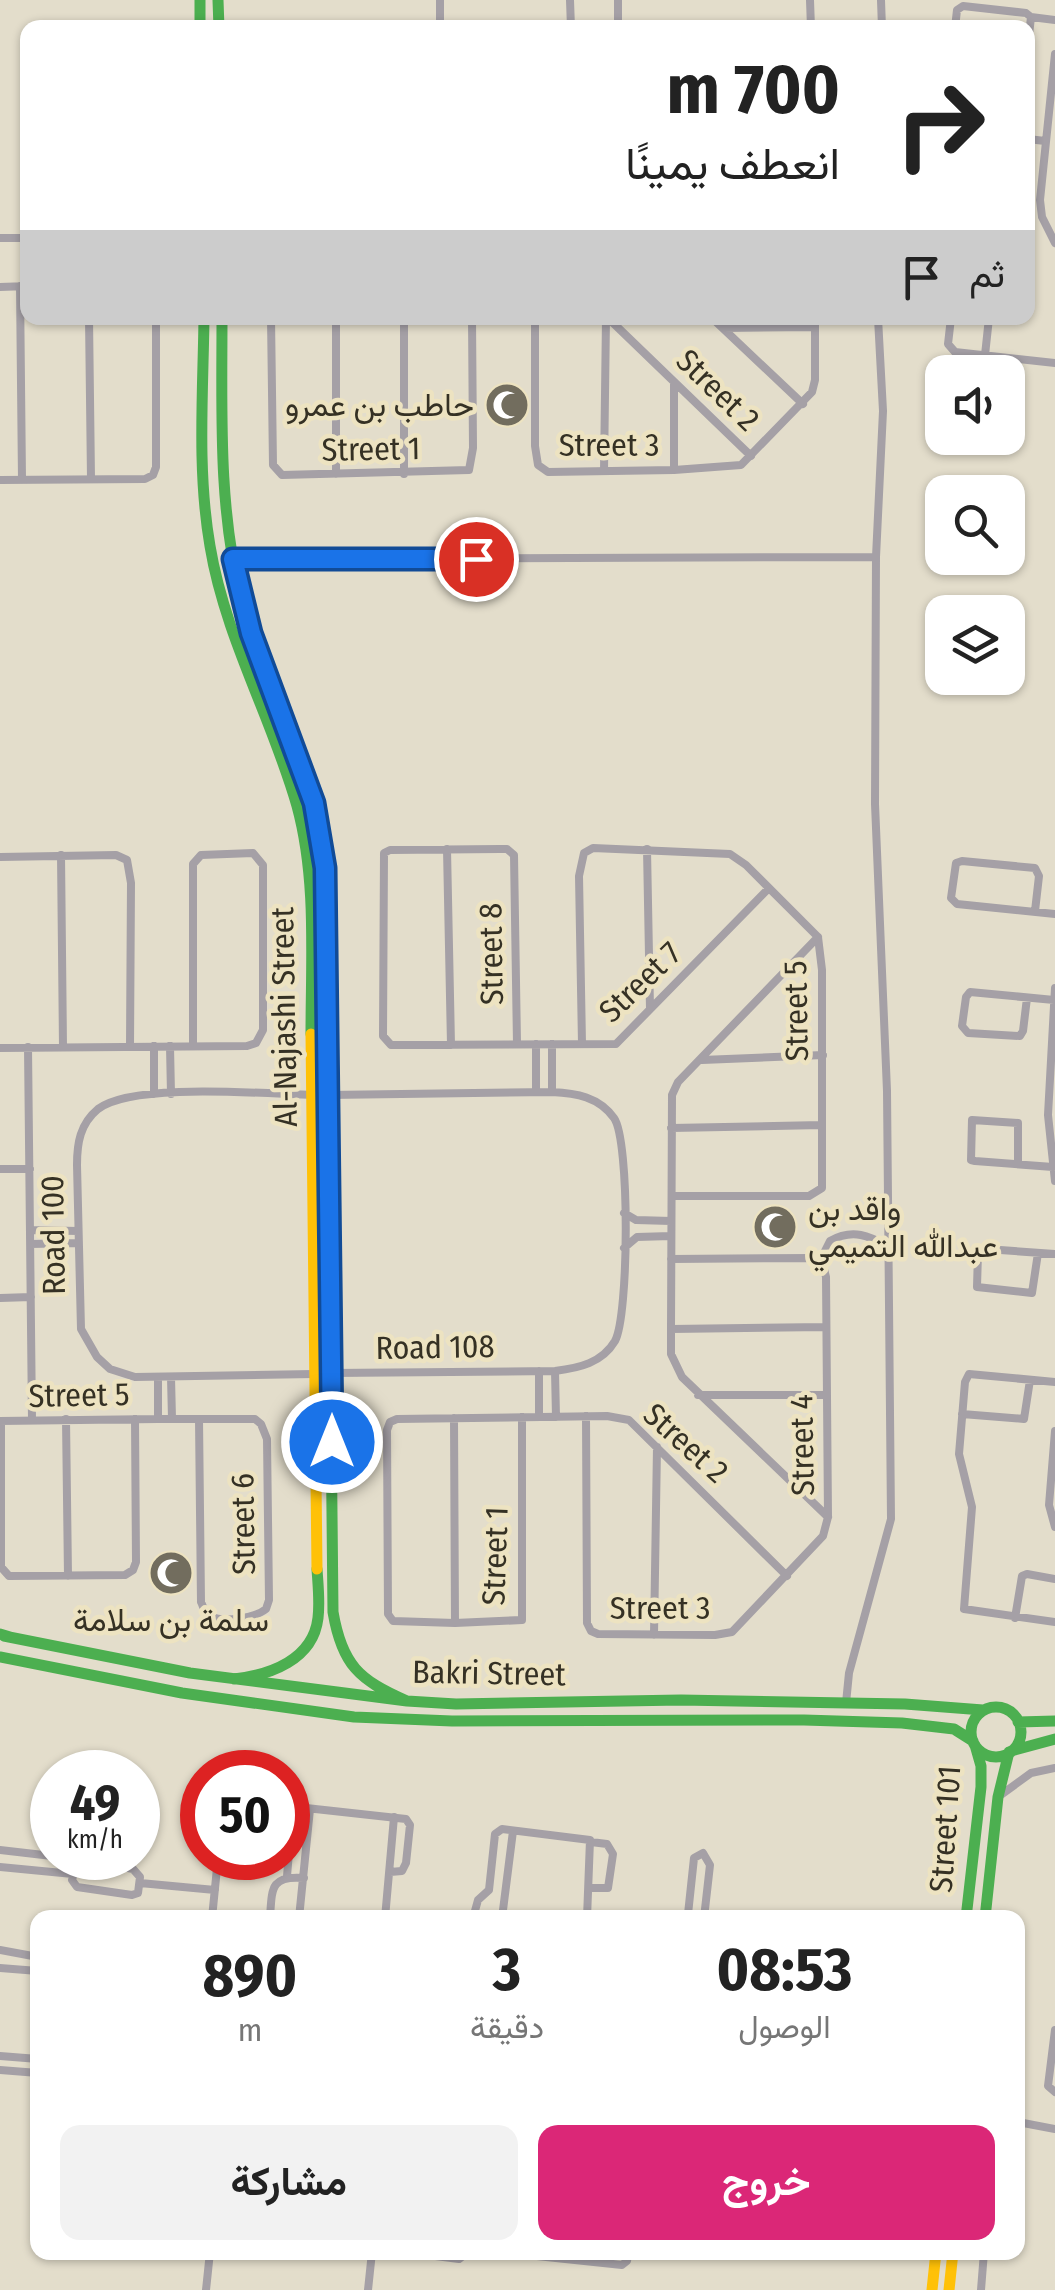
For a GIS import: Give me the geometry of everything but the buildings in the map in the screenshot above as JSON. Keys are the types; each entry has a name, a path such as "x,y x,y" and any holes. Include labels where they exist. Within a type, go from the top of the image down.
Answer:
{"main road":[{"name":"Al-Najashi Street","path":"204,325 204,480 214,572 234,641 275,739 298,808 308,869 311,974 318,1607 305,1650 268,1674 234,1679"},
{"name":"Al-Najashi Street","path":"222,325 224,488 233,559 251,633 314,803 325,868 336,1640 351,1670 375,1688 407,1701"},
{"path":"204,346 214,351 222,346"},
{"path":"204,372 215,367 222,374"},
{"path":"310,947 316,952 326,948"},
{"path":"311,974 320,966 327,971"},
{"path":"317,1511 326,1517 332,1511"},
{"name":"Bakri Street","path":"2,1638 234,1679 407,1701 846,1703 983,1710"},
{"name":"Bakri Street","path":"0,1657 182,1693 354,1717 452,1722 902,1723 954,1729 974,1743"},
{"path":"571,1720 649,1713 654,1708 652,1700"},
{"path":"1010,1752 1020,1738 1018,1722 1004,1708 983,1710 972,1724 974,1743 992,1756 1010,1752 1055,1738"},
{"path":"1018,1722 1055,1721"},
{"name":"Street 101","path":"967,1910 982,1787 974,1743"},
{"name":"Street 101","path":"986,1910 998,1796 1010,1752"},
{"path":"971,1869 982,1866 990,1872"},
{"path":"932,2290 935,2260"},
{"path":"949,2290 952,2260"}],"street":[{"path":"956,20 962,6 1026,12 1031,18 1055,20"},
{"path":"1055,54 1045,141 1042,217 1055,243"},
{"path":"1035,140 1045,141"},
{"path":"22,480 24,325"},
{"path":"89,325 90,480"},
{"path":"0,480 145,479 156,472 156,325"},
{"name":"Street 1","path":"271,325 273,465 282,475 462,472 472,464 472,325"},
{"path":"336,325 336,474"},
{"path":"404,325 404,474"},
{"name":"Street 3","path":"535,325 536,446 538,465 548,472 737,467 803,404"},
{"path":"604,471 607,325"},
{"name":"Street 2","path":"614,325 751,456"},
{"path":"720,325 803,404 815,380 815,325"},
{"path":"723,328 769,325"},
{"path":"846,1703 850,1673 891,1519 886,1052 874,804 876,556 883,411 878,325"},
{"path":"951,325 950,349 984,355 988,325"},
{"path":"1025,360 1055,363"},
{"path":"674,382 674,470"},
{"path":"233,559 876,556"},
{"path":"582,1044 580,862 584,853 594,848 730,854 818,937"},
{"path":"647,848 650,1010"},
{"name":"Street 8","path":"506,849 514,855 517,1044 391,1045 384,1036 384,854 390,850 506,849"},
{"path":"447,850 451,1045"},
{"path":"0,1048 248,1046 260,1039 262,865 253,853 201,855 193,864 193,1046"},
{"path":"61,855 63,1047"},
{"path":"0,857 116,855 129,864 130,1046"},
{"path":"1036,912 1039,876 1035,868 956,863 953,902 1036,912 1055,914"},
{"name":"Street 7","path":"517,1044 616,1044 769,888"},
{"name":"Street 5","path":"672,1196 816,1194 822,1188 822,970 818,937"},
{"name":"Street 5","path":"671,1260 672,1094 678,1082 818,937"},
{"path":"1055,988 1048,1116 1055,1181"},
{"path":"1027,998 1024,1031 1020,1036 964,1030 968,993 1054,1000"},
{"path":"536,1044 536,1092"},
{"path":"552,1044 552,1092"},
{"path":"154,1046 154,1094"},
{"path":"170,1046 171,1094"},
{"path":"28,1047 32,1420"},
{"path":"700,1060 823,1055"},
{"name":"Road 108","path":"329,1095 552,1092 592,1099 614,1117 622,1132 624,1148 622,1310 616,1339 608,1352 585,1366 555,1371 331,1373"},
{"name":"Road 100","path":"313,1095 130,1096 102,1106 82,1128 77,1144 80,1317 87,1342 110,1368 135,1377 314,1374"},
{"path":"1018,1164 1018,1123 972,1120 971,1160 1053,1167"},
{"path":"670,1128 822,1125"},
{"path":"0,1170 30,1169"},
{"path":"624,1213 636,1220 671,1221"},
{"path":"31,1230 78,1230"},
{"path":"671,1260 813,1258 820,1262 830,1241 850,1233 866,1234 890,1247"},
{"path":"624,1248 637,1237 671,1236"},
{"path":"31,1244 78,1243"},
{"path":"1038,1253 1032,1294 977,1287 980,1250 1038,1253 1055,1254"},
{"name":"Street 4","path":"671,1260 670,1330 674,1364 698,1395 828,1517"},
{"name":"Street 4","path":"820,1262 826,1277 828,1517"},
{"path":"0,1298 30,1298"},
{"path":"670,1330 826,1327"},
{"name":"Road 108","path":"538,1371 540,1418"},
{"path":"555,1371 556,1417"},
{"path":"1055,1382 969,1374 959,1454 972,1506 963,1606 970,1612 1055,1622"},
{"name":"Street 5","path":"158,1377 158,1419"},
{"name":"Street 5","path":"171,1377 172,1419"},
{"path":"962,1414 1024,1420 1030,1380"},
{"path":"698,1395 827,1395"},
{"name":"Street 3","path":"586,1416 587,1623 598,1634 732,1632 823,1536 828,1517"},
{"name":"Street 2","path":"522,1418 586,1416 629,1420 786,1576"},
{"path":"454,1418 455,1623"},
{"name":"Street 1","path":"522,1418 522,1620 400,1624 393,1621 388,1614 390,1422 522,1418"},
{"path":"0,1420 1,1567 9,1576 68,1576 126,1574 133,1570 136,1419"},
{"name":"Street 5","path":"0,1420 199,1419"},
{"name":"Street 6","path":"199,1419 255,1419 262,1424 267,1440 269,1600 266,1609 252,1617 213,1617 202,1602 199,1419"},
{"path":"66,1420 68,1576"},
{"path":"1055,1431 1049,1505 1055,1528"},
{"path":"654,1636 657,1447"},
{"path":"1016,1618 1022,1576 1055,1579"},
{"path":"998,1796 1031,1772 1055,1768"},
{"path":"310,1809 406,1819 410,1825 405,1868 390,1872"},
{"path":"386,1910 394,1817"},
{"path":"503,1910 514,1830"},
{"path":"475,1910 478,1900 488,1890 496,1832 514,1830 607,1844 613,1854 608,1888 589,1888"},
{"path":"588,1910 591,1842"},
{"path":"0,1850 30,1853"},
{"path":"688,1910 694,1858 703,1854 710,1865 705,1910"},
{"path":"0,1867 30,1870"},
{"path":"74,1880 77,1887 132,1895 138,1893 140,1880"},
{"path":"213,1910 216,1880"},
{"path":"271,1910 273,1888 282,1880"},
{"path":"300,1910 304,1880"},
{"path":"140,1883 215,1890"},
{"path":"488,1890 506,1894"},
{"path":"0,1950 30,1956"},
{"path":"0,1968 30,1971"},
{"path":"1055,2030 1048,2086 1055,2092"},
{"path":"0,2056 30,2058"},
{"path":"0,2070 30,2072"},
{"path":"1025,2126 1055,2129"},
{"path":"206,2290 209,2260"},
{"path":"368,2290 371,2260"},
{"path":"593,2260 622,2264 628,2260"},
{"path":"981,2290 983,2260"}],"traffic: fast":[{"path":"200,0 200,20"},
{"path":"218,0 219,20"},
{"path":"204,325 202,461 210,546 226,613 287,773 303,834 312,919 311,1034"},
{"path":"222,325 228,529 249,627 318,829 324,874 326,950"},
{"path":"330,1317 333,1612 342,1645 355,1668 376,1686 407,1701"},
{"path":"234,1679 275,1669 308,1645 318,1618 317,1569"},
{"path":"0,1634 10,1637"},
{"path":"4,1636 190,1673 407,1701 456,1704 681,1700 905,1704 983,1710"},
{"path":"0,1657 182,1693 354,1717 902,1723 954,1729 973,1741"},
{"path":"996,1707 1013,1715 1021,1732 1013,1749 996,1757 979,1749 971,1732 979,1715 996,1707"},
{"path":"1018,1722 1055,1721"},
{"path":"1011,1751 1055,1739"},
{"path":"967,1910 981,1787 975,1745"},
{"path":"986,1910 998,1797 1009,1752"}],"traffic: slow":[{"path":"326,950 330,1317"},
{"path":"311,1034 317,1569"},
{"path":"932,2290 935,2260"},
{"path":"949,2290 952,2260"}],"place":[{"name":"حاطب بن عمرو","path":"507,405"},
{"name":"واقد بن عبدالله التميمي","path":"775,1227"},
{"name":"سلمة بن سلامة","path":"171,1573"}],"route":[{"path":"332,1442 325,868 314,803 251,633 233,559 476,559"}]}
